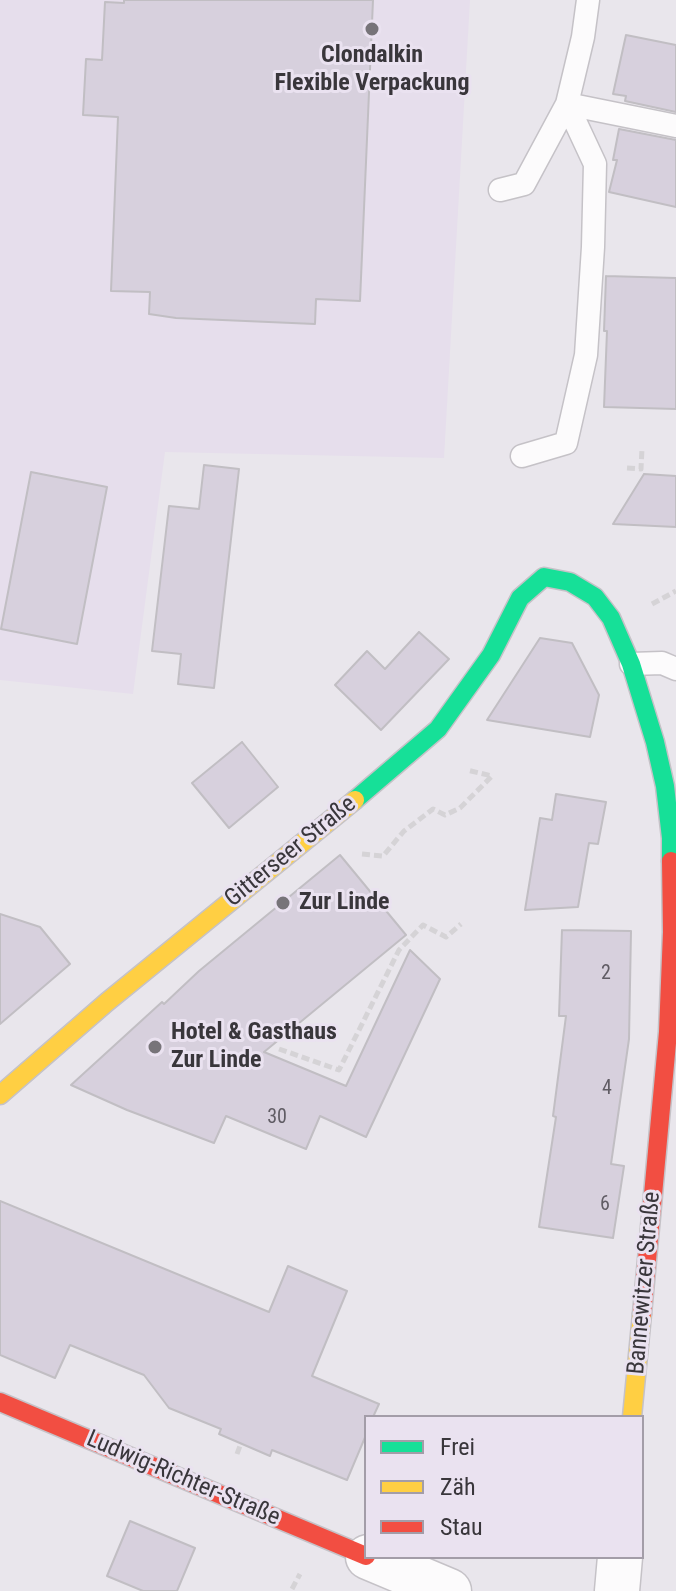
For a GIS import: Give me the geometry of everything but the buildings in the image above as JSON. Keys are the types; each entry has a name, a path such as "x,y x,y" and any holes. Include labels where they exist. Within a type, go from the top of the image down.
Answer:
{"street":[{"name":"Bannewitzer Straße","path":"544,577 570,582 595,597 611,618 631,664 652,729 665,786 671,838 672,932 668,1032 632,1415"},
{"name":"Gitterseer Straße","path":"0,1095 107,1002 318,832 438,729 491,655 520,598 544,577"},
{"name":"Ludwig-Richter-Straße","path":"0,1402 364,1555"},
{"name":"Ludwig-Richter-Straße","path":"374,1559 449,1591"},
{"path":"617,1591 620,1559"}],"lane":[{"path":"500,190 524,184 567,104 583,37 588,0"},
{"path":"567,104 676,126"},
{"path":"522,456 566,443 586,355 595,164 567,104"},
{"path":"631,664 662,663 676,669"}],"path":[{"path":"627,468 641,469 642,448"},
{"path":"357,853 383,856 404,831 433,809 445,815 460,808 492,776 467,770"},
{"path":"279,1049 339,1070 399,950 423,925 446,937 461,924"}],"shaded area":[{"path":"0,0 470,0 444,458 165,452 133,694 0,680"}],"traffic: fast":[{"path":"355,800 438,729 491,655 520,598 544,577 570,582 595,597 611,618 631,664 665,786 671,861"}],"traffic: slow":[{"path":"0,1095 107,1002 355,800"},
{"path":"632,1415 642,1314"}],"traffic: jam":[{"path":"642,1314 668,1032 671,861"},
{"path":"0,1402 364,1555"}],"place":[{"name":"Clondalkin Flexible Verpackung","path":"372,29"},
{"name":"Zur Linde","path":"283,903"},
{"name":"Hotel & Gasthaus Zur Linde","path":"155,1047"}]}
